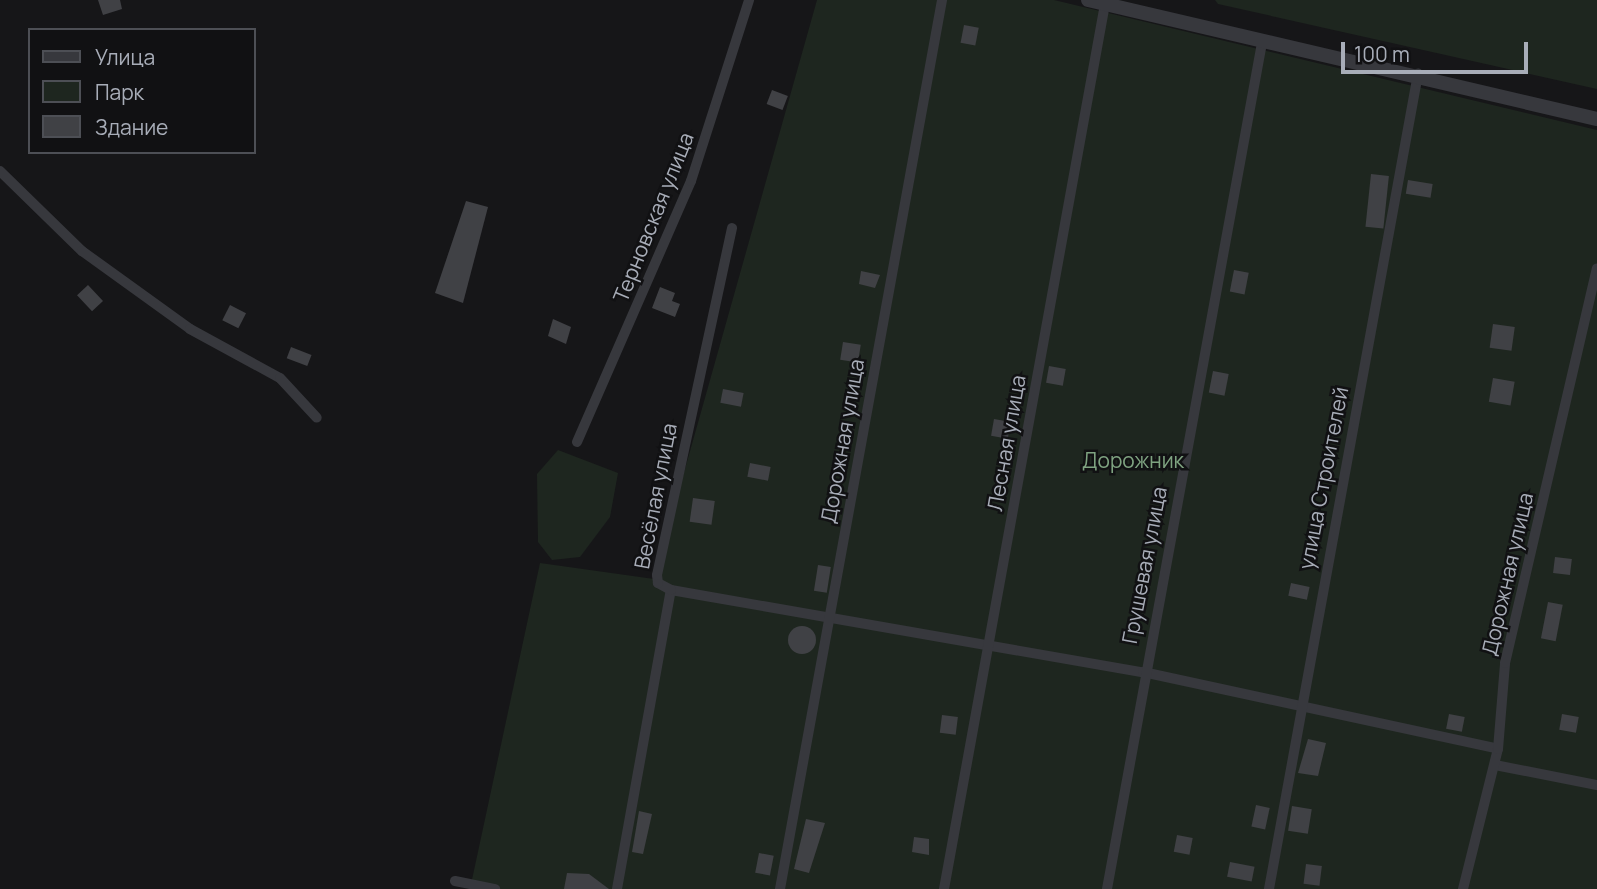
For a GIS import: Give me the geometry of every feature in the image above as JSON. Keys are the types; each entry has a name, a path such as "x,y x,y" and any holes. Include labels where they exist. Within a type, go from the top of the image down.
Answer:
{"street":[{"name":"Терновская улица","path":"577,442 691,181 749,0"},
{"name":"Дорожная улица","path":"780,889 942,0"},
{"path":"1088,0 1262,43 1418,74 1597,119"},
{"name":"Лесная улица","path":"944,889 1105,4"},
{"name":"Грушевая улица","path":"1107,889 1143,672 1262,43"},
{"name":"улица Строителей","path":"1269,889 1299,706 1418,74"},
{"path":"0,171 82,251 190,329 280,378 317,418"},
{"name":"Весёлая улица","path":"617,889 671,590 657,583 657,575 732,228"},
{"name":"Дорожная улица","path":"1463,889 1498,750 1505,663 1597,269"},
{"path":"671,590 1143,672 1498,750"},
{"path":"1494,765 1597,785"},
{"path":"455,881 495,889"}],"green space":[{"name":"Дорожник","path":"817,0 1054,0 1597,130 1597,889 470,889 540,563 654,579"},
{"path":"1215,0 1597,0 1597,89 1218,4"},
{"path":"558,450 618,473 610,517 580,557 552,560 538,542 537,474"}],"building":[{"path":"98,0 120,0 122,9 103,15"},
{"path":"964,25 979,28 975,46 961,43"},
{"path":"772,90 788,96 782,110 767,104"},
{"path":"1371,174 1389,176 1383,229 1365,227"},
{"path":"1408,180 1433,184 1431,198 1406,194"},
{"path":"466,201 488,207 463,303 435,293"},
{"path":"1234,270 1249,273 1245,294 1230,292"},
{"path":"861,271 880,275 875,288 859,284"},
{"path":"88,285 103,301 92,311 77,295"},
{"path":"660,287 675,293 672,301 680,304 675,317 652,308"},
{"path":"230,305 246,313 238,328 222,320"},
{"path":"553,319 571,327 566,344 548,336"},
{"path":"1493,324 1515,327 1511,351 1490,348"},
{"path":"843,342 861,345 858,363 840,360"},
{"path":"291,347 312,355 307,366 287,358"},
{"path":"1049,366 1066,369 1063,386 1046,383"},
{"path":"1213,371 1229,374 1225,396 1209,393"},
{"path":"1493,378 1515,382 1510,405 1489,402"},
{"path":"723,389 744,393 741,407 720,403"},
{"path":"994,419 1011,422 1008,439 991,436"},
{"path":"750,463 771,467 768,481 747,477"},
{"path":"693,498 715,501 711,525 690,522"},
{"path":"1555,557 1572,559 1570,575 1553,573"},
{"path":"818,565 831,567 827,593 814,591"},
{"path":"1291,583 1310,587 1307,600 1288,596"},
{"path":"1548,602 1563,605 1556,641 1541,638"},
{"path":"802,626 812,630 816,640 812,650 802,654 792,650 788,640 792,630"},
{"path":"1449,714 1465,717 1462,732 1446,729"},
{"path":"1562,714 1579,717 1576,733 1559,730"},
{"path":"942,715 958,717 956,735 940,733"},
{"path":"1308,739 1326,743 1318,776 1298,773"},
{"path":"1256,805 1270,808 1265,829 1251,827"},
{"path":"1292,806 1312,809 1308,834 1288,831"},
{"path":"639,811 652,814 643,854 632,852"},
{"path":"806,819 825,823 809,873 794,869"},
{"path":"1177,835 1193,838 1189,855 1174,852"},
{"path":"914,837 929,839 929,855 912,852"},
{"path":"759,853 774,856 770,875 755,873"},
{"path":"1230,862 1255,867 1252,881 1227,877"},
{"path":"1306,864 1322,866 1319,886 1304,884"},
{"path":"567,873 589,874 609,889 564,889"}]}
